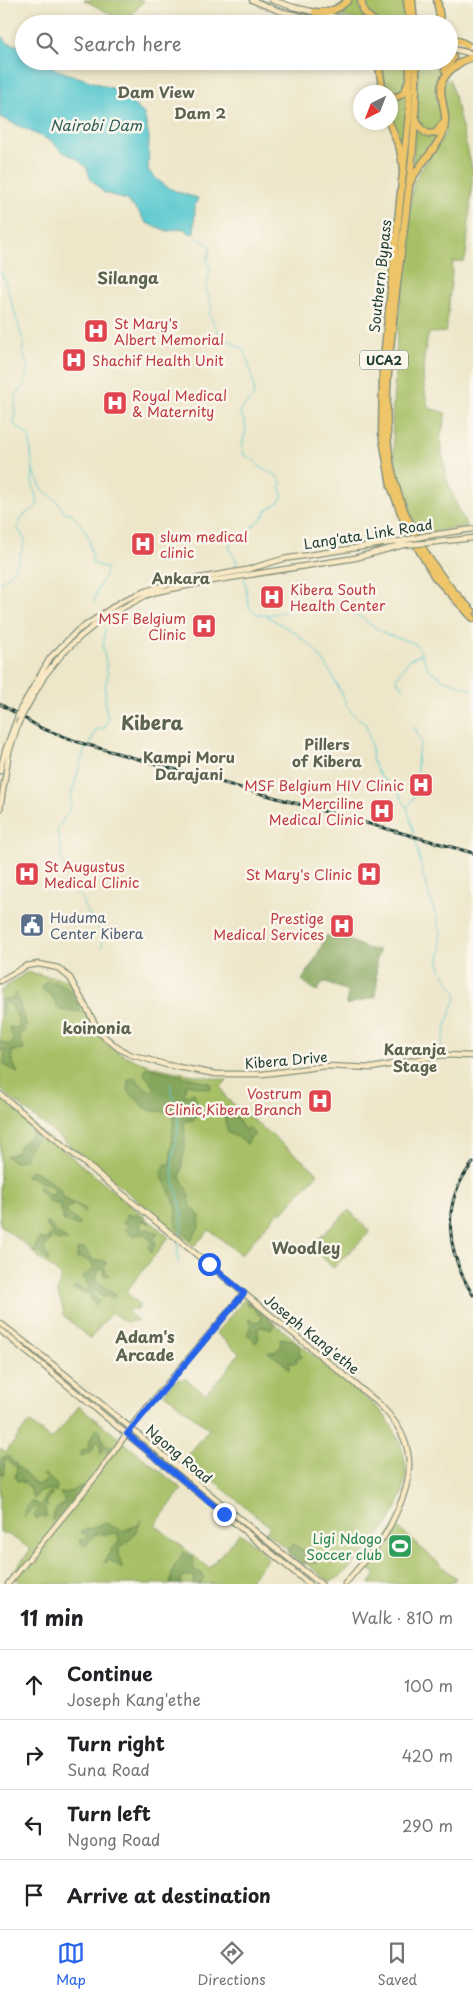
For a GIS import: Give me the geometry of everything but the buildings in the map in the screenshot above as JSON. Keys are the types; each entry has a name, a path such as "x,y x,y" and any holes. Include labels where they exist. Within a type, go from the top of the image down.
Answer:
{"highway":[{"path":"315,12 331,12 340,8 348,0"},
{"path":"361,0 364,13 367,15"},
{"path":"412,0 413,15"},
{"path":"437,0 440,15"},
{"path":"407,2 409,15"},
{"path":"458,40 470,46"},
{"path":"458,64 473,56"},
{"path":"378,70 379,85"},
{"path":"379,70 382,85"},
{"name":"Southern Bypass","path":"410,70 405,189 387,384 389,454 396,487 420,544 438,573 473,612"},
{"name":"Southern Bypass","path":"416,70 415,114 383,368 382,424 385,456 394,494 417,549 435,576 473,618"},
{"path":"415,114 420,128 425,133 433,134 441,127 442,118 437,87 440,77 446,70"},
{"path":"405,189 444,130 445,116 441,91 442,79 452,70"},
{"path":"398,97 404,93 410,77"},
{"path":"392,130 401,155 405,189"}],"main road":[{"path":"252,0 279,11 296,15"},
{"path":"272,0 328,15"},
{"path":"458,52 473,56"},
{"name":"Lang'ata Link Road","path":"246,573 355,558 425,536 473,529"},
{"name":"Lang'ata Link Road","path":"246,573 266,564 316,553 402,543 473,538"},
{"path":"316,553 296,559 296,565 329,561"},
{"path":"0,771 17,720 50,658 77,631 122,601 143,592 171,583 246,573"},
{"path":"0,809 9,752 17,720 45,675 62,654 81,636 85,627"},
{"name":"Kibera Drive","path":"0,981 26,966 40,964 58,968 70,978 100,1033 118,1048 129,1054 167,1065 216,1074 263,1074 321,1066 372,1068 442,1055 473,1056"},
{"name":"Joseph Kang'ethe","path":"0,1094 393,1417 407,1443 409,1470 406,1492 387,1532 345,1583"},
{"path":"8,1584 98,1474 131,1428 244,1293"},
{"name":"Ngong Road","path":"0,1323 131,1428 264,1540 321,1584"},
{"name":"Ngong Road","path":"0,1330 309,1584"}],"green space":[{"path":"84,0 144,0 132,15 113,15"},
{"path":"350,0 359,0 365,15 333,15 328,14"},
{"path":"363,0 403,0 405,15 369,15"},
{"path":"381,70 407,70 405,83 398,93 398,85 384,85"},
{"path":"417,70 443,70 436,85 441,115 438,127 432,133 422,129 417,115"},
{"path":"450,79 473,172 466,256 464,261 453,262 446,332 429,333 424,361 424,380 429,408 446,413 440,441 447,481 466,526 419,534 407,504 397,471 394,453 392,419 398,322 413,184 445,134 443,87"},
{"path":"408,88 404,153 394,130 398,130 398,94"},
{"path":"416,121 422,133 429,137 442,127 412,175"},
{"path":"327,935 338,940 348,940 367,948 379,950 376,963 376,997 346,1005 348,992 326,982 322,983 317,992 302,980"},
{"path":"27,972 70,981 87,1016 99,1035 110,1046 124,1055 158,1068 227,1080 221,1087 226,1098 318,1173 282,1213 279,1211 241,1255 210,1230 194,1246 0,1089 0,991"},
{"path":"46,981 69,990 81,1012 59,1010 52,996 42,989"},
{"path":"16,993 27,1028 19,1035 24,1050 12,1051 12,1061 18,1073 4,1065 5,1051 0,1050 0,1041 8,1045 14,1041 9,1027 20,1028 16,1013 10,1004 2,1003 5,1013 0,1017 0,999 12,999"},
{"path":"146,1067 211,1083 210,1089 186,1084 184,1096 194,1093 198,1108 194,1120 184,1121 185,1146 180,1177 188,1191 191,1206 200,1216 199,1227 191,1240 176,1227 176,1205 161,1174 166,1163 170,1166 174,1112 153,1111 143,1107 138,1099 128,1092 128,1080 134,1077 151,1091 155,1088 144,1074"},
{"path":"0,1098 169,1237 126,1292 140,1305 137,1310 131,1308 128,1312 138,1321 126,1322 111,1313 90,1339 62,1314 64,1311 57,1292 61,1276 34,1254 29,1247 0,1225"},
{"path":"224,1116 236,1117 245,1130 249,1127 255,1135 250,1138 247,1144 238,1137 228,1133"},
{"path":"33,1129 40,1131 37,1139 27,1151 26,1159 15,1162 6,1156 18,1152 19,1146 32,1135"},
{"path":"31,1170 43,1176 61,1190 61,1196 85,1209 84,1213 75,1205 66,1209 66,1212 80,1223 79,1226 62,1220 63,1215 60,1209 62,1206 49,1201 38,1189 40,1186 49,1194 54,1195 55,1189 26,1176"},
{"path":"349,1210 370,1232 333,1268 311,1246"},
{"path":"137,1213 151,1224 144,1221 141,1222 140,1230 148,1229 158,1234 154,1238 156,1244 151,1253 149,1246 152,1242 145,1234 138,1234 133,1237 125,1229 129,1226 124,1223 126,1214 133,1216"},
{"path":"48,1222 55,1231 68,1241 56,1240 52,1237 43,1249 48,1256 48,1261 39,1253 33,1252 39,1238 45,1240 52,1233 46,1225"},
{"path":"84,1248 95,1262 101,1260 106,1262 104,1268 109,1275 105,1277 103,1270 100,1269 95,1279 117,1295 112,1298 107,1294 104,1298 95,1290 92,1294 99,1302 96,1305 90,1299 88,1292 83,1293 73,1289 76,1286 85,1290 91,1289 83,1277 94,1269 91,1263 83,1258 77,1258 77,1250"},
{"path":"245,1299 380,1410 402,1447 405,1482 401,1499 393,1515 381,1532 346,1572 330,1582 266,1532 270,1527 186,1458 209,1429 164,1393 175,1380 186,1379 205,1394 224,1374 239,1353 216,1333"},
{"path":"247,1300 268,1316 274,1325 271,1329 260,1327 258,1329 258,1340 256,1343 247,1334 252,1326 248,1322 249,1319 255,1322 260,1321 261,1317 252,1306 246,1304"},
{"path":"280,1338 292,1340 300,1346 299,1352 302,1357 296,1358 297,1363 289,1363 289,1370 268,1352 275,1352 281,1346"},
{"path":"79,1406 182,1489 155,1525 209,1568 240,1533 262,1550 268,1559 247,1584 22,1584 11,1575 31,1549 9,1535 0,1532 0,1448 6,1452 29,1422 52,1440"},
{"path":"96,1429 100,1431 104,1445 112,1446 113,1451 107,1452 104,1449 101,1454 100,1444 97,1441 91,1451 81,1457 81,1452 89,1447 90,1440"},
{"path":"5,1455 37,1485 44,1483 47,1479 43,1473 57,1485 56,1492 52,1489 39,1492 34,1499 29,1487 24,1482 17,1481 15,1477 17,1468 5,1459 4,1474 0,1473 0,1460"},
{"path":"83,1485 87,1490 77,1495 80,1500 72,1501 66,1508 67,1515 57,1517 51,1521 57,1508 65,1504 60,1493 70,1492"},
{"path":"52,1491 51,1497 45,1502 48,1506 45,1509 46,1517 40,1516 37,1519 34,1516 38,1509 35,1507 24,1516 25,1509 31,1501 41,1506 47,1495"},
{"path":"142,1519 133,1536 119,1547 122,1569 110,1560 104,1563 111,1549 119,1542 118,1533 94,1535 86,1546 81,1544 79,1540 84,1540 88,1535 81,1532 105,1523 122,1531 138,1525"},
{"name":"Ligi Ndogo Soccer club","path":"396,1526 456,1578 451,1584 369,1584 376,1575 365,1566"},
{"path":"293,1544 304,1551 307,1557 316,1556 317,1563 307,1562 303,1565 287,1552"},
{"path":"182,1552 193,1557 194,1570 201,1573 204,1579 201,1584 193,1584 195,1576 183,1576 181,1584 170,1584 173,1569 180,1559"}],"water":[{"name":"Nairobi Dam","path":"0,34 8,43 15,45 15,70 57,70 117,90 144,114 149,137 148,170 159,181 170,188 198,198 195,205 194,233 191,234 182,228 168,231 146,223 138,211 126,200 103,192 90,178 87,168 76,158 63,152 51,141 0,117"}],"waterway":[{"path":"193,232 211,248 207,260 210,270 206,289 212,308 209,314 221,337 235,344 235,346 243,348 251,373 254,387 253,397 240,412 246,430 242,446 244,455 252,459 260,467 276,475 282,483 280,486 283,496 279,502 266,511 263,517 245,533 230,540 231,551 237,561 236,566 241,575"},
{"path":"0,272 4,278 24,343 22,352 28,367 24,387 16,394 14,424 29,436 33,470 42,489 56,500 64,512 71,513 84,529 88,536 93,556 91,562 107,569 96,593 94,603"},
{"path":"0,582 10,575 20,557 25,540 18,529 20,522 24,515 38,504 32,481 33,470"},
{"path":"244,578 249,606 257,614 279,613 297,605 349,612 359,616 388,635 413,643 422,654 426,665 431,671 442,679 473,690"},
{"path":"267,616 297,634 314,649 325,663 345,700 345,704 353,714 366,724 372,747 372,760 380,776 396,788 408,810 414,834"},
{"path":"90,744 96,729 104,729 108,719 105,688 108,674 105,667 107,667 103,648 105,629"},
{"path":"404,689 396,679 410,659 421,654"},
{"path":"407,807 412,802 416,786 421,742 414,727"},
{"path":"89,748 85,749 71,795 69,811 57,832 62,850 60,856 77,894 82,897 86,910 101,934 102,947"},
{"path":"415,838 423,875 441,933 442,950 439,962 457,996 448,1019 441,1047"},
{"path":"170,1084 178,1117 172,1165 182,1216 180,1237"},
{"path":"178,1242 178,1263"}],"railway":[{"path":"0,704 41,728 81,743 473,853"},
{"path":"473,1163 462,1178 451,1212 451,1229 457,1263 473,1295"}],"place":[{"name":"St Mary's Albert Memorial","path":"96,331"},
{"name":"Shachif Health Unit","path":"74,360"},
{"name":"Royal Medical & Maternity","path":"115,403"},
{"name":"slum medical clinic","path":"143,544"},
{"name":"Kibera South Health Center","path":"272,597"},
{"name":"MSF Belgium Clinic","path":"204,626"},
{"name":"MSF Belgium HIV Clinic","path":"421,785"},
{"name":"Merciline Medical Clinic","path":"382,811"},
{"name":"St Augustus Medical Clinic","path":"27,874"},
{"name":"St Mary's Clinic","path":"369,874"},
{"name":"Huduma Center Kibera","path":"32,925"},
{"name":"Prestige Medical Services","path":"342,926"},
{"name":"Vostrum Clinic,Kibera Branch","path":"320,1101"},
{"name":"Ligi Ndogo Soccer club","path":"400,1546"}],"district":[{"name":"Dam View","path":"156,91"},
{"name":"Dam 2","path":"200,112"},
{"name":"Silanga","path":"128,277"},
{"name":"Ankara","path":"181,577"},
{"name":"Kibera","path":"152,722"},
{"name":"Pillers of Kibera","path":"327,752"},
{"name":"Kampi Moru Darajani","path":"189,764"},
{"name":"koinonia","path":"97,1027"},
{"name":"Karanja Stage","path":"415,1056"},
{"name":"Woodley","path":"306,1247"},
{"name":"Adam's Arcade","path":"145,1345"}],"route":[{"path":"209,1264 244,1293 134,1423 127,1434 224,1514"}]}
